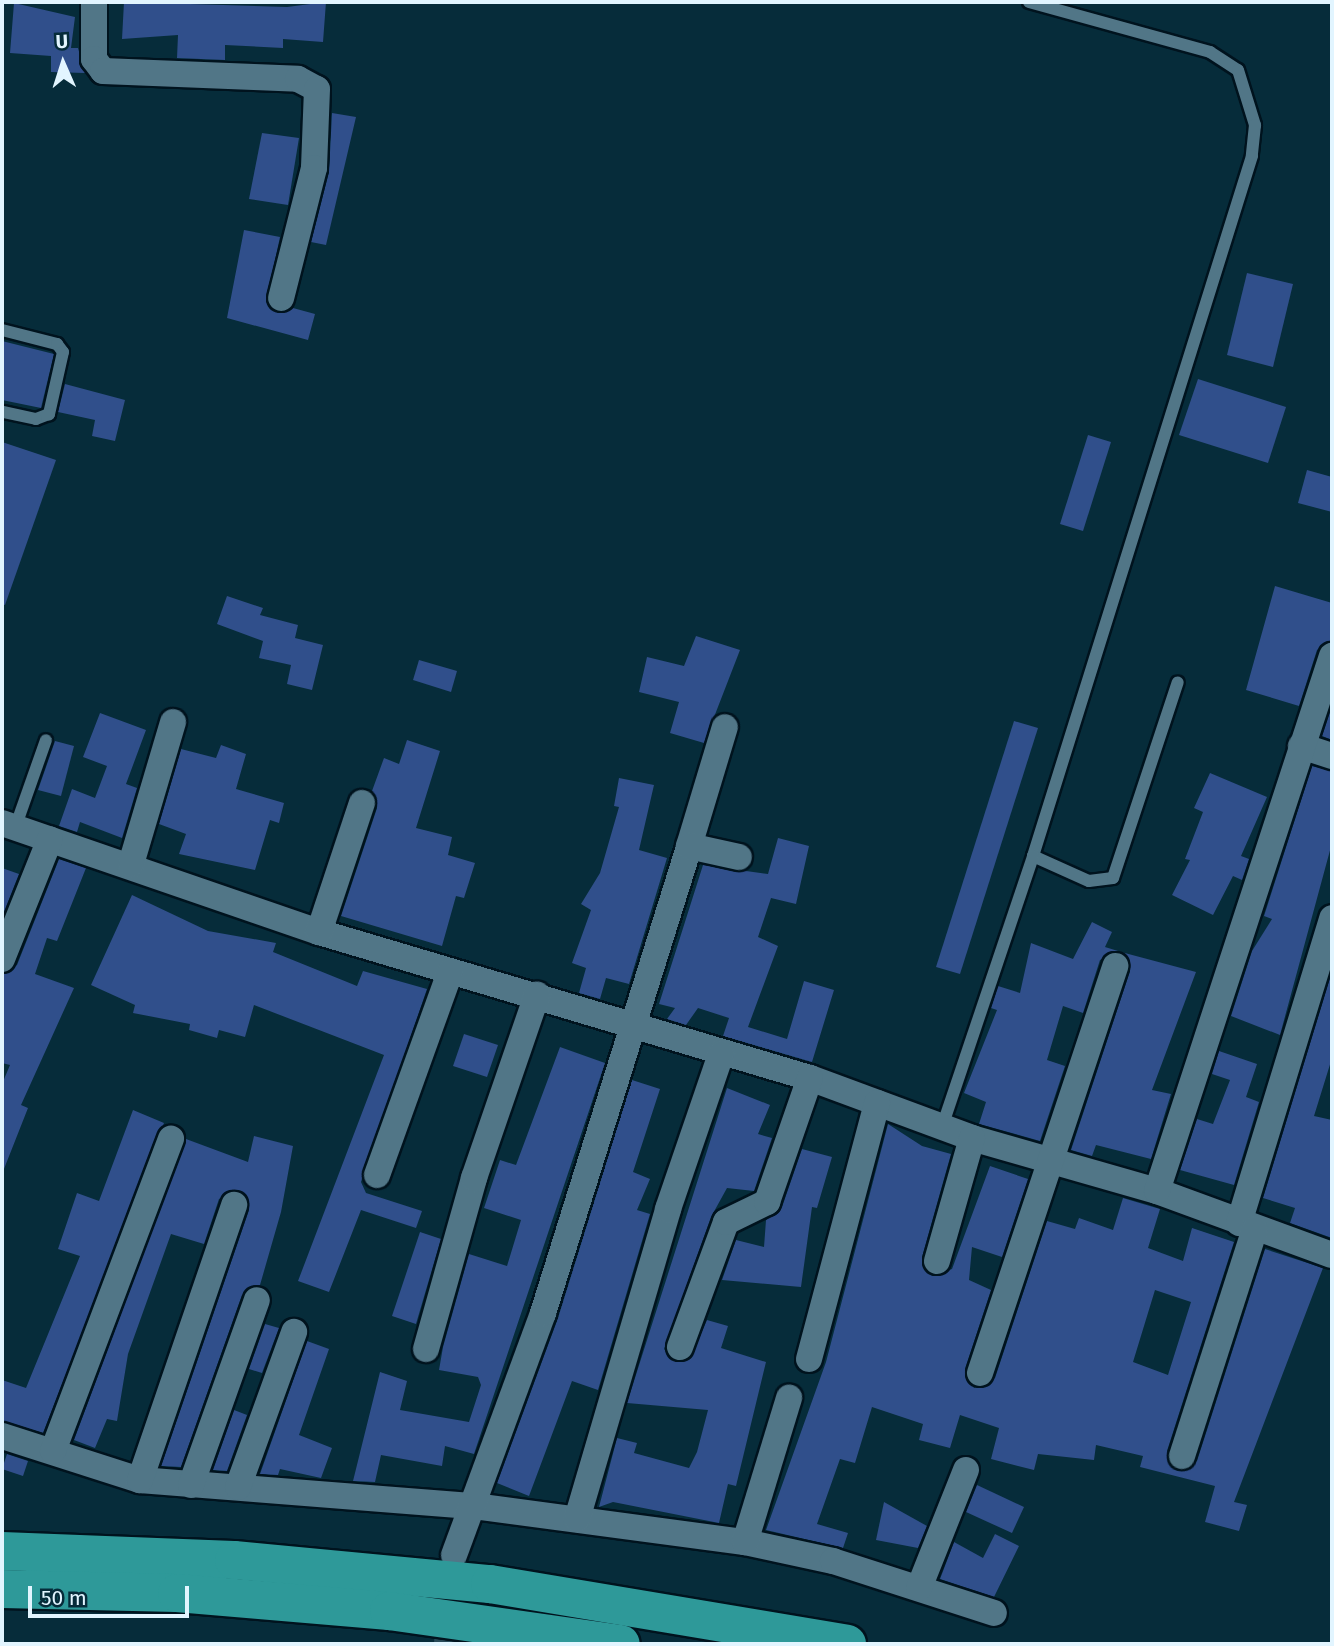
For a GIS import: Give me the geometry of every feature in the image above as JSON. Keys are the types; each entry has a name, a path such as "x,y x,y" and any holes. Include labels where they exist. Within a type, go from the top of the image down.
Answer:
{"highway":[{"path":"2,1551 234,1560 490,1584 846,1644"},
{"path":"2,1589 177,1593 375,1610 621,1644"}],"street":[{"path":"94,2 94,59 103,71 298,79 317,89 314,168 282,298"},
{"path":"1157,1191 1332,656"},
{"path":"131,864 173,722"},
{"path":"454,1555 474,1506 633,1028 725,727"},
{"path":"1301,746 1332,756"},
{"path":"319,932 362,803"},
{"path":"8,826 131,864 319,932 537,995 633,1028 810,1078 972,1138 1157,1191 1332,1255"},
{"path":"2,959 50,839"},
{"path":"689,846 739,857"},
{"path":"1182,1455 1332,918"},
{"path":"980,1373 1054,1161 1115,966"},
{"path":"377,1175 450,972"},
{"path":"426,1349 474,1178 537,995"},
{"path":"577,1519 668,1209 721,1054"},
{"path":"680,1347 726,1222 767,1202 810,1078"},
{"path":"809,1359 877,1103"},
{"path":"937,1262 972,1138"},
{"path":"52,1451 171,1139"},
{"path":"140,1480 234,1205"},
{"path":"191,1485 257,1300"},
{"path":"238,1487 294,1332"},
{"path":"745,1542 789,1398"},
{"path":"2,1436 140,1480 474,1506 745,1542 919,1588 994,1613"},
{"path":"919,1588 966,1470"}],"lane":[{"path":"942,1127 1033,856 1252,156 1255,125 1238,69 1210,52 1029,2"},
{"path":"2,330 57,344 63,352 49,414 36,419 2,412"},
{"path":"1033,856 1089,881 1113,878 1178,682"},
{"path":"8,826 46,740"}],"building":[{"path":"124,2 287,7 326,2 323,42 283,39 283,48 225,45 225,60 177,58 178,35 122,39"},
{"path":"14,3 75,17 71,48 78,48 85,73 51,72 51,56 10,53"},
{"path":"332,113 356,117 326,245 311,242 329,172"},
{"path":"262,133 299,138 288,205 249,199"},
{"path":"244,230 280,237 266,302 278,313 293,308 315,314 308,340 227,318"},
{"path":"1247,273 1293,284 1273,367 1227,355"},
{"path":"2,341 54,354 41,408 2,400"},
{"path":"1198,379 1286,407 1268,463 1179,435"},
{"path":"65,384 125,400 115,441 92,436 95,420 58,412"},
{"path":"1088,435 1111,442 1083,531 1060,524"},
{"path":"2,442 56,460 5,605 2,604"},
{"path":"1307,470 1332,477 1332,512 1298,503"},
{"path":"1275,586 1332,603 1332,641 1317,650 1299,706 1246,690"},
{"path":"227,596 263,608 260,615 298,625 295,638 323,645 312,690 287,684 291,665 259,658 263,641 217,624"},
{"path":"696,636 740,650 704,743 670,733 679,702 639,692 647,657 684,666"},
{"path":"419,660 457,671 451,692 413,680"},
{"path":"1332,706 1332,740 1322,736"},
{"path":"100,713 146,730 126,784 137,788 122,838 80,822 77,832 59,826 72,789 95,798 107,766 83,757"},
{"path":"1014,721 1038,728 960,974 936,967"},
{"path":"407,740 440,751 416,828 452,837 448,855 475,863 464,898 456,896 442,946 341,916 377,808 372,791 384,758 399,764"},
{"path":"55,741 74,746 61,796 38,790"},
{"path":"221,745 246,754 236,789 284,803 279,823 270,820 255,870 179,854 186,834 159,824 181,749 216,758"},
{"path":"1312,766 1332,771 1332,843 1280,1035 1231,1016 1252,951 1272,919 1264,916"},
{"path":"1210,773 1267,797 1241,856 1249,859 1242,880 1233,876 1213,915 1172,895 1190,860 1185,859 1203,812 1194,808"},
{"path":"619,778 654,785 639,850 667,858 629,984 606,978 600,999 579,993 586,968 572,963 591,910 581,904 600,873 619,807 614,806"},
{"path":"778,838 809,846 796,904 771,898 758,937 778,946 748,1027 787,1039 804,981 834,990 812,1062 723,1036 729,1018 698,1008 686,1025 667,1019 675,1008 659,1004 703,865 768,874"},
{"path":"59,859 86,868 57,941 47,938 35,974 74,988 21,1105 28,1108 2,1174 2,1084 10,1065 2,1063 2,974 17,965"},
{"path":"2,868 19,874 2,917"},
{"path":"132,895 208,931 276,943 273,952 357,986 363,971 427,989 361,1182 366,1193 422,1211 416,1228 361,1210 329,1292 298,1281 384,1055 254,1005 245,1037 219,1030 217,1038 189,1030 190,1024 133,1013 135,1005 91,985"},
{"path":"1092,922 1112,932 1105,947 1118,951 1100,960 1083,1013 1063,1006 1047,1060 1065,1066 1040,1141 979,1124 986,1102 964,1093 997,1010 991,1008 998,986 1020,993 1031,943 1073,959"},
{"path":"1121,952 1196,972 1152,1090 1171,1094 1151,1159 1096,1145 1092,1156 1071,1150 1130,971"},
{"path":"1332,971 1332,1058 1314,1116 1332,1120 1332,1238 1290,1223 1295,1208 1263,1198"},
{"path":"464,1034 498,1045 487,1077 453,1066"},
{"path":"560,1047 605,1063 474,1454 445,1446 442,1466 381,1455 375,1482 353,1481 380,1372 407,1381 400,1410 469,1422 481,1385 478,1377 439,1370 443,1347 469,1254 507,1266 521,1220 484,1208 500,1160 516,1165"},
{"path":"1219,1051 1257,1064 1246,1097 1259,1102 1234,1185 1180,1170 1197,1119 1213,1124 1230,1080 1212,1074"},
{"path":"632,1080 660,1089 633,1172 650,1179 637,1210 650,1214 598,1390 572,1381 529,1496 497,1483 558,1318"},
{"path":"727,1088 770,1105 758,1134 772,1138 754,1191 727,1188 711,1217 664,1349 674,1361 690,1359 707,1320 728,1326 721,1348 766,1362 736,1486 728,1484 719,1523 613,1502 599,1507 617,1438 637,1443 634,1453 689,1468 697,1452 708,1410 627,1403"},
{"path":"133,1110 164,1123 43,1433 2,1421 2,1380 26,1388 80,1256 58,1249 77,1193 99,1201"},
{"path":"888,1124 922,1146 951,1154 922,1257 932,1276 952,1269 990,1166 1028,1179 1002,1257 972,1247 969,1280 991,1290 965,1369 974,1388 995,1378 1047,1221 1075,1229 1079,1218 1113,1230 1123,1198 1160,1209 1148,1248 1183,1261 1192,1228 1234,1242 1167,1451 1177,1471 1197,1461 1265,1249 1323,1268 1234,1502 1247,1505 1239,1531 1205,1522 1215,1486 1140,1467 1143,1456 1096,1445 1094,1460 1038,1454 1034,1470 991,1459 999,1428 960,1415 950,1448 919,1440 923,1424 872,1407 855,1463 840,1459 817,1524 848,1533 843,1548 766,1530 826,1362","holes":["1155,1290 1191,1302 1168,1375 1133,1362"]},
{"path":"254,1136 293,1146 281,1212 260,1285 242,1295 181,1467 161,1466 249,1210 238,1190 219,1199 204,1244 171,1234 128,1354 117,1421 107,1419 95,1448 74,1440 186,1139 248,1162"},
{"path":"802,1149 832,1157 817,1208 812,1207 801,1287 722,1280 736,1240 764,1247 766,1220 782,1207"},
{"path":"420,1232 441,1239 416,1324 392,1316"},
{"path":"265,1324 279,1328 262,1373 249,1369"},
{"path":"307,1341 329,1349 299,1435 332,1448 321,1478 280,1469 278,1475 260,1474"},
{"path":"234,1410 247,1415 227,1471 213,1470"},
{"path":"7,1454 28,1461 23,1476 2,1469"},
{"path":"977,1485 1024,1507 1012,1533 966,1512"},
{"path":"884,1502 927,1526 918,1548 876,1540"},
{"path":"995,1534 1019,1546 994,1597 940,1579 954,1542 983,1558"}],"tunnel":[{"path":"447,1644 453,1563"}]}
